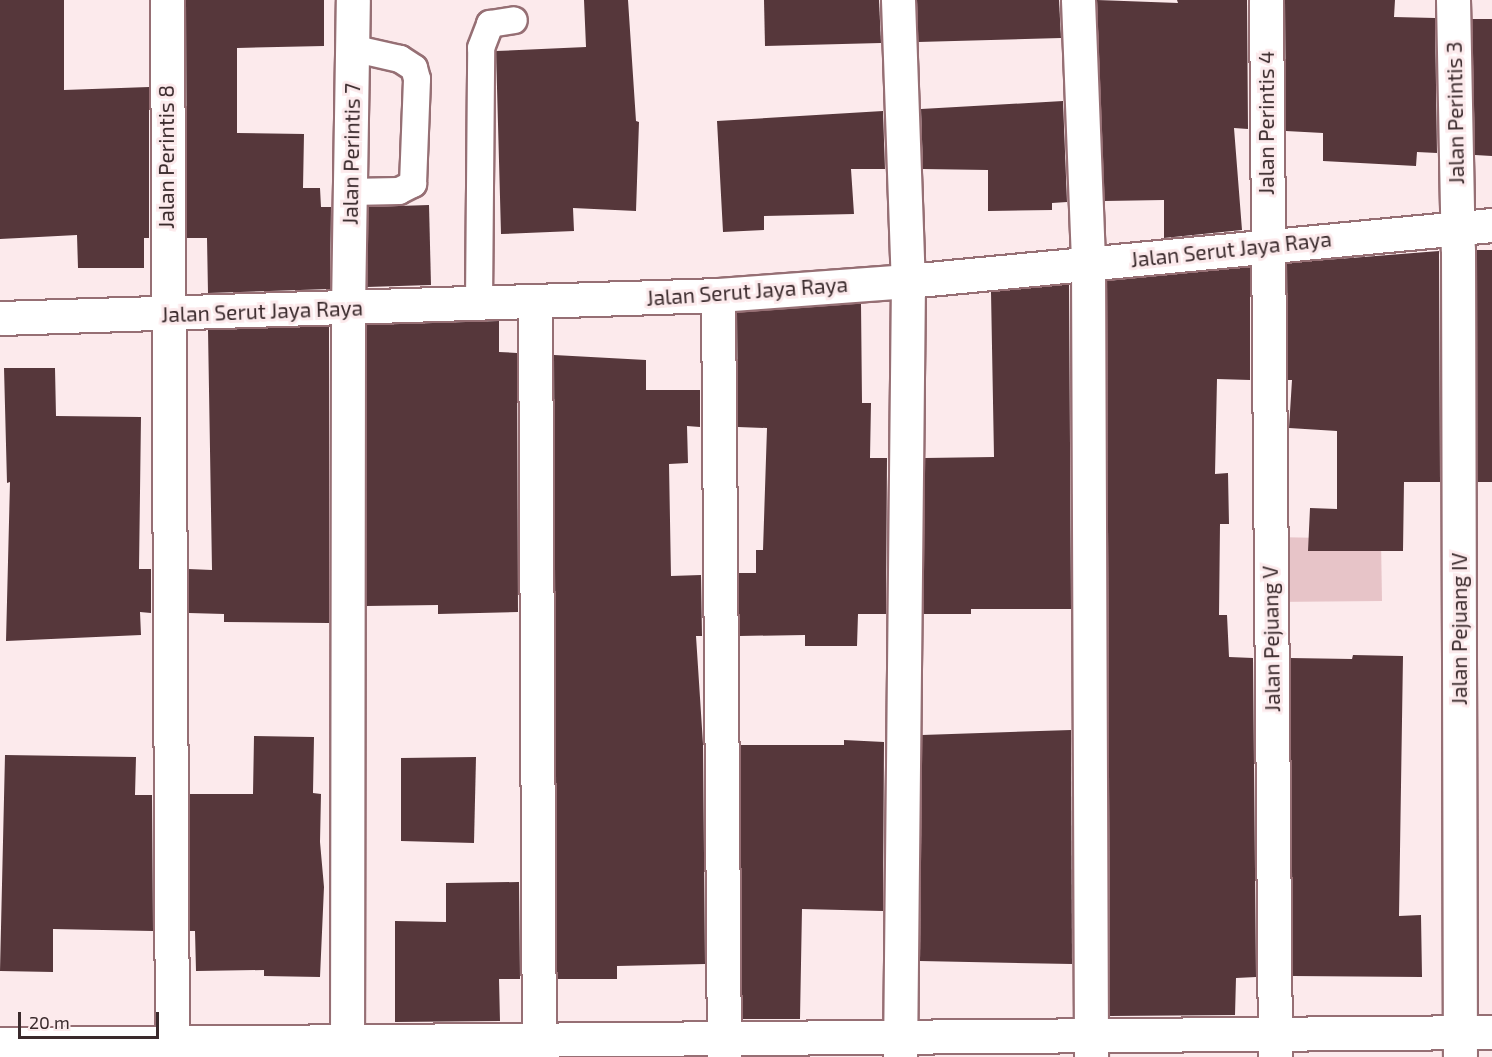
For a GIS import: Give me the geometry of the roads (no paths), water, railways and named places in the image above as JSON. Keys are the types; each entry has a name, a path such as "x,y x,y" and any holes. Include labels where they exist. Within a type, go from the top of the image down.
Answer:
{"street":[{"name":"Jalan Perintis 8","path":"167,0 166,313 172,1050"},
{"name":"Jalan Perintis 7","path":"347,1049 348,309 353,0"},
{"path":"898,0 908,281 900,1047"},
{"path":"1078,0 1088,263 1091,1046"},
{"name":"Jalan Perintis 4","path":"1266,0 1267,245"},
{"name":"Jalan Perintis 3","path":"1453,0 1458,226"},
{"name":"Jalan Serut Jaya Raya","path":"0,318 348,309 479,302 535,303 718,295 908,281 1458,226 1492,225"},
{"name":"Jalan Pejuang IV","path":"1458,226 1460,1044"},
{"name":"Jalan Pejuang V","path":"1267,245 1275,1045"},
{"path":"718,295 723,1047"},
{"path":"535,303 540,1048"},
{"path":"0,1044 172,1050 1460,1044 1492,1032"}],"lane":[{"path":"479,302 481,48 489,24 514,20"},
{"path":"350,192 399,191 413,184 417,79 414,68 400,60 352,48"}]}
